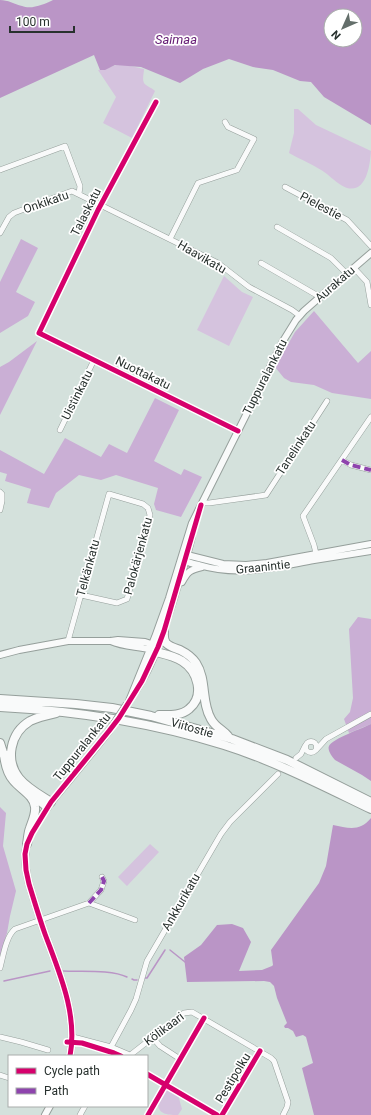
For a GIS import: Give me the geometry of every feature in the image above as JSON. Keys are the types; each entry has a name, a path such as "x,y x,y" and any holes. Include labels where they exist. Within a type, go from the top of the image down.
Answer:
{"highway":[{"path":"164,631 164,639 166,643 189,655 196,662 200,670 207,708 211,720 232,739"},
{"path":"154,648 180,655 190,661 203,683"},
{"path":"151,716 178,714 189,709 197,696 198,688 194,673 188,666 154,648"},
{"name":"Viitostie","path":"0,699 112,708 151,716 232,739 287,760 369,805"},
{"name":"Viitostie","path":"0,707 88,714 123,720 192,736 224,745 271,762 369,805"},
{"path":"49,805 18,777 13,768 11,750 17,733 29,722 61,711"},
{"path":"0,743 9,771 17,782 49,805"},
{"path":"4,754 5,763 9,774 16,784 29,795 35,805 35,812 27,844"}],"street":[{"name":"Talaskatu","path":"39,333 100,205 156,102"},
{"path":"170,239 198,182 237,170 254,140 228,127 225,122"},
{"path":"0,170 65,146 80,186 79,194"},
{"name":"Pielestie","path":"285,187 347,220 371,246"},
{"name":"Onkikatu","path":"0,234 9,217 14,213 72,191 100,205"},
{"name":"Haavikatu","path":"100,205 218,264 249,287 292,310 300,316"},
{"path":"277,227 331,258 347,274"},
{"name":"Aurakatu","path":"300,316 371,253"},
{"path":"261,263 320,297"},
{"path":"354,268 367,282 371,306"},
{"name":"Tuppuralankatu","path":"154,648 164,631 202,504 283,341 290,328 300,316"},
{"name":"Nuottakatu","path":"39,333 238,431"},
{"name":"Uistinkatu","path":"60,430 94,360"},
{"name":"Tanelinkatu","path":"202,504 266,495 327,401"},
{"path":"317,557 314,545 302,516 371,417"},
{"path":"342,460 351,465 371,470"},
{"path":"0,510 2,501 1,493"},
{"name":"Telkänkatu","path":"68,641 109,494"},
{"name":"Palokärjenkatu","path":"81,595 117,603 127,599 150,515 148,508 143,504 109,494"},
{"name":"Graanintie","path":"185,558 204,567 244,571 268,569 371,544"},
{"name":"Graanintie","path":"185,558 235,565 371,551"},
{"name":"Tuppuralankatu","path":"70,1055 73,1037 70,1011 63,984 29,884 25,854 27,844 49,805 109,732 142,681 154,648 169,598 185,558"},
{"path":"176,592 188,572 204,567"},
{"path":"0,655 68,641 111,641 118,644 154,648"},
{"path":"301,754 314,752 326,740 371,714"},
{"path":"296,758 301,754 308,742 326,740"},
{"path":"313,742 316,746 316,750"},
{"path":"305,746 306,750 310,753"},
{"name":"Ankkurikatu","path":"111,1047 136,999 147,961 221,834 230,822 278,774"},
{"path":"0,968 8,940 12,932 89,903 100,890 104,881 102,878"},
{"path":"89,903 135,920"},
{"name":"Kölikaari","path":"131,1055 184,1013 192,1012 274,1061 288,1102 283,1115"},
{"path":"73,1037 111,1047 128,1055"},
{"path":"0,1038 21,1042 48,1050"},
{"path":"152,1038 160,1046 180,1059"}],"shaded area":[{"path":"121,64 144,69 144,84 155,91 132,138 103,123 116,97 98,70"},
{"path":"294,109 298,109 316,125 371,151 370,163 366,176 359,186 354,188 344,187 313,165 289,153 294,133"},
{"path":"21,239 38,248 16,292 35,302 28,316 0,333 0,282"},
{"path":"224,276 242,292 253,297 229,346 197,330"},
{"path":"314,311 358,363 371,351 371,399 332,393 314,385 291,382 284,378 275,367 295,332"},
{"path":"37,341 0,415 0,367"},
{"path":"155,398 179,410 154,461 181,475 184,469 202,477 181,517 156,510 154,504 158,488 116,475 101,480 79,475 56,493 49,508 27,503 31,489 5,481 7,474 0,472 0,450 44,474 65,438 101,457 109,444 127,453"},
{"path":"358,617 371,619 371,724 349,733 344,719 350,712 353,698 349,629"},
{"path":"0,807 6,813 3,846 16,891 0,957"},
{"path":"150,844 159,852 127,886 118,877"},
{"path":"167,1089 178,1095 182,1109 178,1115 165,1114 159,1108 159,1098"}],"water":[{"name":"Saimaa","path":"0,0 26,7 34,7 53,0 371,0 371,125 324,97 311,82 300,81 273,70 253,67 229,59 203,69 180,83 141,67 115,65 105,70 100,70 94,55 0,98"},
{"path":"371,724 371,781 335,760 330,753 329,746 336,740"},
{"path":"371,818 371,1115 314,1115 302,1068 313,1063 306,1037 303,1035 296,1037 293,1031 285,1028 284,1026 287,1023 274,986 270,982 264,981 187,982 184,957 201,945 217,925 232,924 243,928 251,942 239,971 262,970 272,966 271,950 319,883 326,866 333,825 354,828 363,825"}],"waterway":[{"path":"145,978 147,978 165,950"},
{"path":"170,950 185,962"},
{"path":"4,981 50,971"},
{"path":"63,971 104,972 120,974 127,977"},
{"path":"132,979 137,980"}],"marked path":[{"path":"342,460 351,465 371,470"},
{"path":"89,903 101,890 104,881 102,877"}],"cycle path":[{"path":"156,102 98,210 39,333 238,431"},
{"path":"70,1055 72,1040 71,1025 66,994 29,884 25,854 27,844 51,802 119,718 142,681 164,631 201,505"},
{"path":"148,1115 204,1018"},
{"path":"67,1042 82,1043 119,1055"},
{"name":"Pestipolku","path":"222,1115 260,1051"},
{"path":"148,1075 217,1115"}]}
